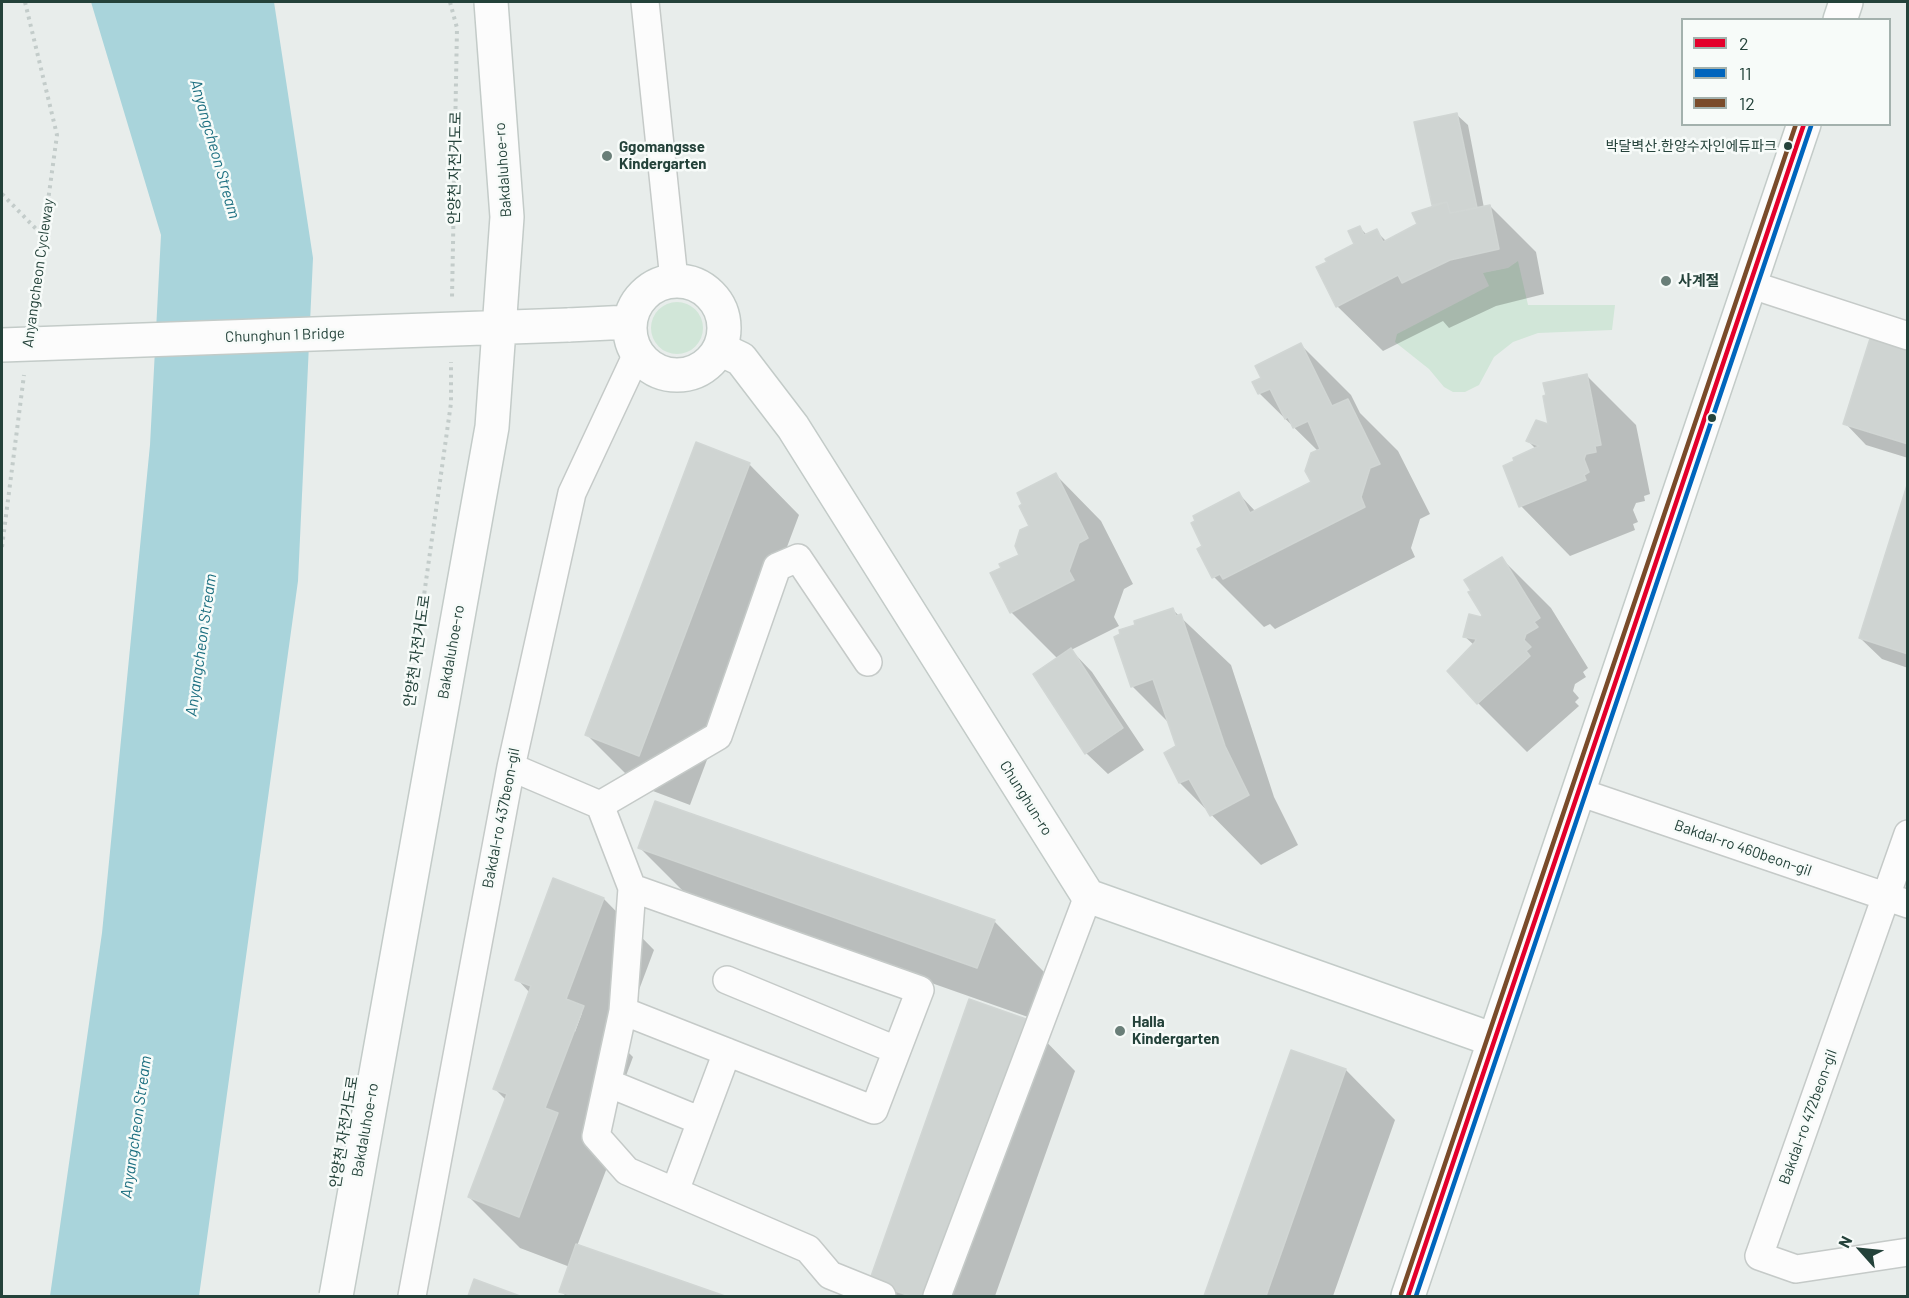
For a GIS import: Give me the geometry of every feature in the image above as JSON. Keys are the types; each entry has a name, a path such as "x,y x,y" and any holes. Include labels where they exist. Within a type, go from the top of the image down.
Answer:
{"street":[{"name":"Bakdaluhoe-ro","path":"336,1296 492,427 507,217 491,2"},
{"path":"645,2 674,280"},
{"path":"1841,18 1846,2"},
{"path":"1408,1296 1803,126"},
{"path":"674,280 691,282 706,289 717,301 724,316 725,333 720,349 710,362 696,371 680,375 664,374 649,366 637,354 631,339 630,322 635,306 645,293 658,284 674,280"},
{"path":"1749,284 1908,336"},
{"name":"Chunghun 1 Bridge","path":"14,354 630,322"},
{"name":"Chunghun-ro","path":"720,349 741,359 793,427 1088,896"},
{"name":"Bakdal-ro 437beon-gil","path":"412,1296 510,767 572,493 637,354"},
{"path":"600,806 718,735 777,567 798,558 868,662"},
{"path":"510,767 600,806 632,888 622,1011 596,1136 627,1171 808,1249 830,1275 882,1296"},
{"name":"Bakdal-ro 460beon-gil","path":"1579,792 1897,900"},
{"name":"Bakdal-ro 472beon-gil","path":"1908,834 1897,900 1758,1256 1796,1269 1908,1252"},
{"path":"622,1011 874,1110 920,990 632,888"},
{"path":"937,1296 1088,896 1494,1040"},
{"path":"727,980 896,1050"},
{"path":"675,1191 727,1052"},
{"path":"608,1083 701,1121"}],"path":[{"name":"Anyangcheon Cycleway","path":"26,2 57,135 32,317"},
{"name":"안양천 자전거도로","path":"450,2 457,28 452,309"},
{"path":"2,194 43,236"},
{"name":"Anyangcheon Cycleway","path":"2,547 14,354"},
{"name":"안양천 자전거도로","path":"418,640 451,403 452,356"}],"green space":[{"path":"1518,261 1528,305 1615,305 1612,330 1538,333 1513,342 1494,357 1479,385 1465,392 1453,392 1444,387 1429,369 1395,342 1397,334 1489,286 1483,273 1508,268"},
{"path":"672,302 682,302 691,306 699,314 703,328 699,342 691,350 682,354 672,354 663,350 655,342 651,333 651,323 655,314 663,306"}],"water":[{"name":"Anyangcheon Stream","path":"91,2 274,2 313,258 298,581 199,1296 50,1296 102,933 150,445 161,235"}],"building":[{"path":"1457,113 1477,208 1450,213 1447,202 1432,205 1414,122"},
{"path":"1447,202 1450,213 1490,205 1499,249 1450,260 1402,283 1398,275 1336,307 1316,267 1327,262 1325,259 1354,244 1348,231 1360,226 1364,235 1377,229 1383,242 1417,224 1412,213"},
{"path":"1874,326 1908,336 1908,444 1843,424"},
{"path":"1301,343 1332,406 1348,399 1380,464 1370,468 1361,497 1365,507 1223,579 1220,574 1212,578 1197,549 1202,546 1191,523 1195,521 1193,516 1239,492 1250,513 1311,482 1305,471 1311,453 1320,449 1308,421 1293,428 1288,417 1285,419 1270,389 1258,394 1252,382 1261,378 1255,366"},
{"path":"1587,374 1601,445 1595,446 1596,452 1586,454 1584,459 1589,472 1584,475 1586,480 1519,507 1503,466 1514,461 1513,458 1539,446 1526,441 1536,420 1548,424 1543,383"},
{"path":"696,442 750,463 639,756 585,735"},
{"path":"1056,473 1088,538 1079,543 1069,571 1074,580 1010,613 990,573 1001,568 999,564 1019,555 1015,546 1020,530 1029,526 1019,506 1022,504 1017,493"},
{"path":"1908,482 1908,654 1859,638"},
{"path":"1502,557 1540,618 1534,622 1538,627 1526,634 1524,640 1531,647 1526,651 1530,656 1477,704 1447,671 1475,642 1476,639 1463,637 1469,614 1481,617 1482,615 1468,592 1471,591 1464,580"},
{"path":"1173,608 1176,616 1181,614 1225,746 1249,795 1210,816 1189,779 1179,783 1164,753 1176,746 1153,679 1131,687 1114,637 1120,634 1119,630 1135,625 1134,621"},
{"path":"1071,648 1123,728 1085,754 1033,674"},
{"path":"655,801 995,920 977,968 638,848"},
{"path":"553,878 604,898 566,999 584,1006 545,1108 558,1113 519,1217 468,1197 507,1094 493,1089 531,986 515,980"},
{"path":"969,999 1026,1019 927,1296 910,1296 869,1282"},
{"path":"1291,1050 1346,1069 1266,1296 1204,1296"},
{"path":"576,1244 725,1296 574,1296 559,1292"},
{"path":"474,1279 520,1296 468,1296"}],"transit line":[{"name":"12","path":"1401,1294 1795,126"},
{"name":"2","path":"1408,1296 1803,126"},
{"name":"11","path":"1416,1296 1811,126"}],"place":[{"name":"박달벽산.한양수자인에듀파크","path":"1788,146"},
{"name":"Ggomangsse Kindergarten","path":"607,156"},
{"name":"사계절","path":"1666,281"},
{"name":"Halla Kindergarten","path":"1120,1031"}]}
